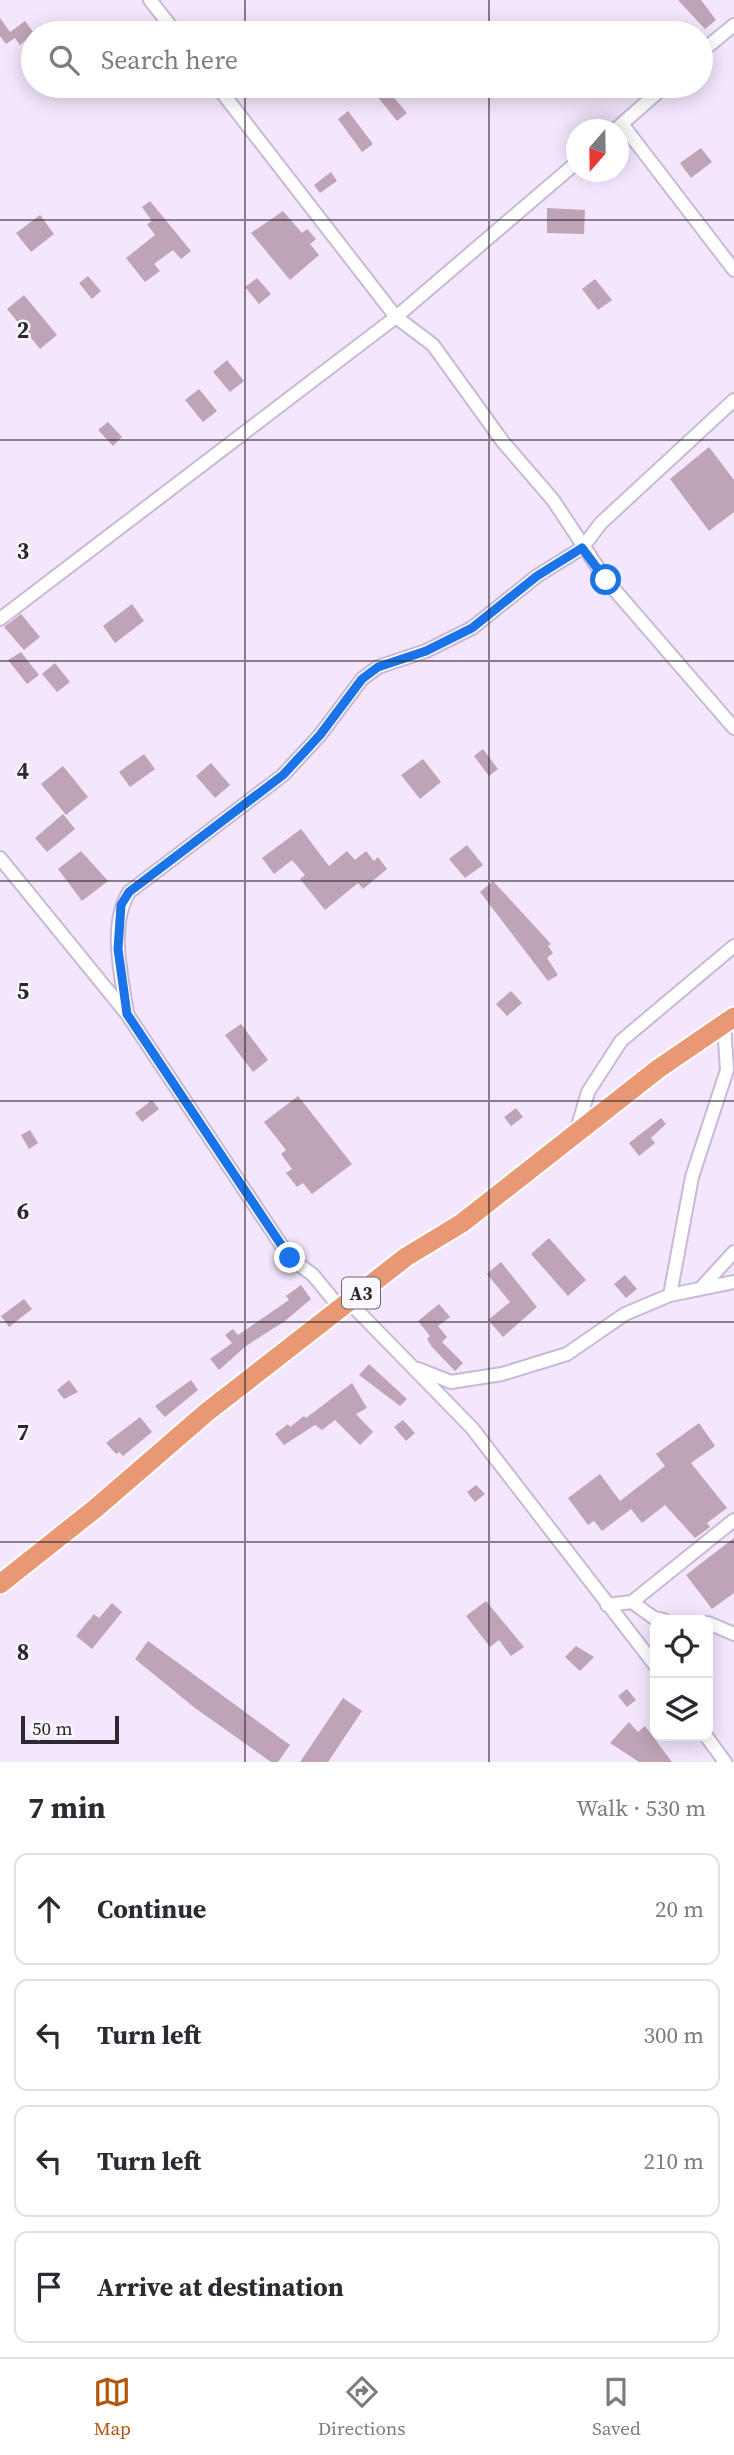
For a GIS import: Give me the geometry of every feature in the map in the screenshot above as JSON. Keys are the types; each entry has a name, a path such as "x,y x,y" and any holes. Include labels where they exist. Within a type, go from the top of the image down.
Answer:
{"highway":[{"name":"A3","path":"0,1584 96,1508 206,1412 406,1257 462,1223 658,1069 729,1021"}],"street":[{"path":"150,0 167,21"},
{"path":"713,42 734,25"},
{"path":"226,98 396,317 433,345 503,442 553,500 582,548 734,728"},
{"path":"628,119 652,98"},
{"path":"629,139 734,270"},
{"path":"0,619 396,317 566,172"},
{"path":"127,1014 118,949 121,905 129,892 283,775 320,735 362,679 378,667 426,651 472,628 537,576 582,548 601,523 734,400"},
{"path":"0,858 127,1014 290,1258 313,1275 412,1367 472,1428 650,1659"},
{"path":"574,1137 588,1092 621,1041 734,946"},
{"path":"670,1295 692,1177 727,1070 729,1021"},
{"path":"700,1289 734,1252"},
{"path":"412,1367 451,1382 502,1374 567,1354 625,1314 670,1295 734,1282"},
{"path":"607,1605 632,1602 734,1520"},
{"path":"722,1529 734,1536"},
{"path":"632,1602 650,1615"},
{"path":"713,1625 734,1634"},
{"path":"710,1741 726,1762"}],"building":[{"path":"678,0 701,0 716,20 713,22 698,21"},
{"path":"0,18 10,32 21,24 20,45 15,38 6,44 0,36"},
{"path":"379,98 394,98 407,113 397,121"},
{"path":"348,111 373,144 362,152 338,119"},
{"path":"701,148 712,162 691,178 680,163"},
{"path":"331,172 337,181 320,193 314,185"},
{"path":"150,201 191,251 181,259 173,250 154,264 160,271 145,282 126,258 155,235 147,224 152,221 142,207"},
{"path":"547,208 585,210 584,234 547,233"},
{"path":"283,211 302,233 307,229 316,239 310,244 319,255 290,280 251,233"},
{"path":"40,215 54,234 31,252 16,233"},
{"path":"88,276 101,291 92,299 79,283"},
{"path":"257,278 271,294 259,304 245,287"},
{"path":"595,279 612,300 598,310 582,289"},
{"path":"24,295 57,335 40,349 7,309"},
{"path":"227,360 244,381 230,392 213,372"},
{"path":"199,389 217,411 203,422 185,400"},
{"path":"108,422 122,437 113,446 98,430"},
{"path":"709,447 734,480 734,512 709,531 670,479"},
{"path":"132,604 144,621 115,643 103,626"},
{"path":"21,614 40,637 24,650 4,627"},
{"path":"21,652 39,675 27,684 8,660"},
{"path":"55,663 70,682 57,692 42,674"},
{"path":"483,749 498,769 489,776 474,756"},
{"path":"144,754 155,769 130,787 119,772"},
{"path":"423,759 441,782 420,799 401,775"},
{"path":"211,763 230,785 215,798 196,776"},
{"path":"63,766 88,797 66,815 41,784"},
{"path":"63,814 75,829 47,852 35,838"},
{"path":"301,829 329,866 347,851 355,860 366,851 374,861 378,857 387,869 363,889 358,883 325,910 300,879 305,875 292,860 274,874 262,858"},
{"path":"467,845 483,865 465,878 449,859"},
{"path":"81,851 108,881 82,901 58,869"},
{"path":"493,881 551,944 548,946 553,953 547,958 558,975 548,981 480,892"},
{"path":"511,991 522,1003 507,1016 496,1004"},
{"path":"241,1024 268,1060 253,1072 225,1035"},
{"path":"298,1096 352,1164 312,1194 303,1183 297,1187 286,1173 292,1169 281,1154 286,1150 264,1122"},
{"path":"152,1100 159,1109 142,1122 135,1113"},
{"path":"516,1108 523,1117 511,1126 504,1117"},
{"path":"661,1118 666,1124 651,1138 655,1143 639,1156 629,1143"},
{"path":"30,1130 38,1143 29,1149 21,1135"},
{"path":"549,1238 586,1280 568,1296 531,1254"},
{"path":"501,1262 537,1307 503,1337 488,1320 510,1302 487,1274"},
{"path":"625,1275 637,1289 626,1298 614,1284"},
{"path":"301,1285 311,1299 285,1321 246,1346 219,1370 210,1359 232,1343 225,1335 233,1329 238,1335 289,1300 286,1296"},
{"path":"24,1299 32,1309 9,1327 1,1316"},
{"path":"439,1304 450,1317 438,1326 447,1337 442,1342 463,1363 455,1371 432,1347 427,1339 430,1336 418,1321"},
{"path":"369,1364 407,1399 400,1406 359,1375"},
{"path":"69,1380 78,1392 64,1399 57,1390"},
{"path":"191,1380 198,1390 165,1417 155,1406"},
{"path":"352,1383 367,1408 356,1414 373,1432 360,1445 335,1420 322,1430 315,1425 284,1445 275,1434 288,1424 290,1427 304,1416 306,1418"},
{"path":"140,1417 152,1432 123,1456 119,1452 116,1454 106,1443"},
{"path":"403,1420 415,1433 406,1441 394,1427"},
{"path":"699,1423 715,1446 691,1463 727,1508 707,1523 710,1527 695,1538 665,1505 642,1523 631,1509 602,1531 594,1521 588,1525 568,1498 600,1474 620,1501 665,1466 656,1454"},
{"path":"476,1485 485,1494 475,1502 467,1492"},
{"path":"734,1538 734,1593 712,1609 686,1575"},
{"path":"486,1601 524,1647 511,1656 499,1640 490,1647 466,1616"},
{"path":"112,1603 122,1612 92,1649 76,1636 94,1614 99,1618"},
{"path":"148,1641 290,1745 278,1762 271,1762 195,1708 135,1659"},
{"path":"576,1646 594,1657 580,1671 565,1657"},
{"path":"627,1689 636,1700 627,1707 618,1696"},
{"path":"343,1698 362,1711 328,1762 300,1762"},
{"path":"629,1722 638,1732 645,1726 650,1733 650,1741 656,1741 672,1762 639,1762 610,1743"}],"route":[{"path":"290,1258 127,1014 118,949 121,905 129,892 283,775 320,735 362,679 378,667 426,651 472,628 537,576 582,548 606,580"}]}
